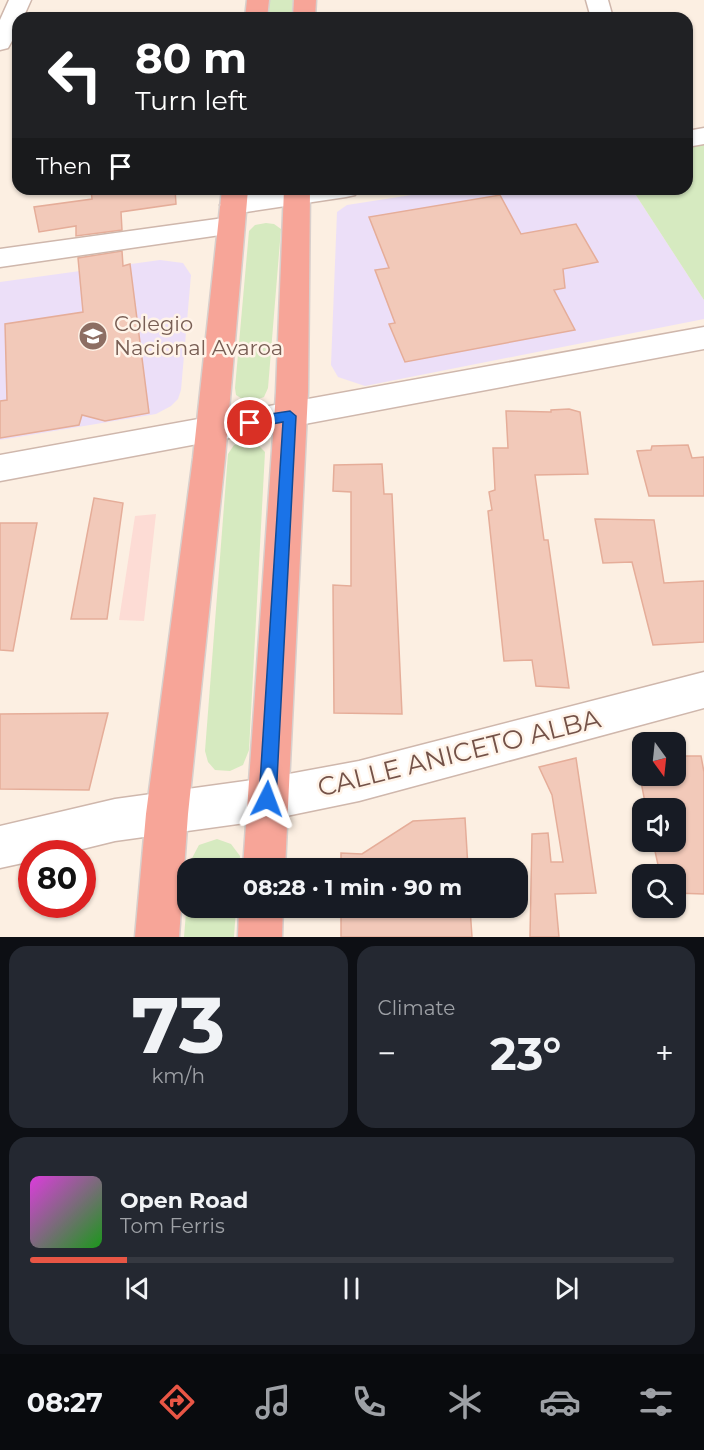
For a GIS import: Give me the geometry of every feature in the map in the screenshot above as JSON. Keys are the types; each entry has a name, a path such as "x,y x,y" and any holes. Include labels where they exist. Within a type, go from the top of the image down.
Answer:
{"highway":[{"path":"264,858 290,416 297,195"},
{"path":"157,937 167,814 212,430 233,207"},
{"path":"260,937 261,918"}],"street":[{"path":"0,43 12,17"},
{"path":"0,258 288,195"},
{"path":"0,468 704,338"},
{"name":"CALLE ANICETO ALBA","path":"0,847 114,820 267,799 359,781 704,690"}],"shaded area":[{"path":"411,195 636,195 704,300 704,319 365,386 338,377 331,365 337,212 347,205"},
{"name":"Colegio Nacional Avaroa","path":"160,260 183,263 191,275 181,390 178,399 171,406 156,414 0,440 0,282"},
{"path":"156,514 144,621 119,620 135,516"}],"green space":[{"path":"269,0 293,0 292,12 268,12"},
{"path":"704,142 704,300 636,195 693,195 693,144"},
{"path":"274,224 281,229 268,388 264,397 249,400 236,395 235,388 249,231 255,225"},
{"path":"247,442 257,444 265,452 249,750 243,765 230,771 215,770 208,762 205,751 228,454 234,445"},
{"path":"217,839 231,844 240,858 192,858 199,845"},
{"path":"186,918 235,918 234,937 184,937"}],"building":[{"path":"92,195 175,195 176,204 121,212 122,230 76,236 76,226 39,232 34,207 92,199"},
{"path":"500,195 521,234 576,224 598,262 563,269 565,288 554,290 575,330 405,362 389,324 395,323 375,270 389,268 369,217"},
{"name":"Colegio Nacional Avaroa","path":"122,251 123,266 130,264 149,413 105,421 82,415 79,425 0,438 0,401 7,400 5,324 83,312 78,258"},
{"path":"569,409 580,412 588,474 535,475 544,540 548,540 569,688 536,686 532,660 504,661 488,511 492,510 489,492 495,490 493,448 508,448 506,411 551,412 551,410"},
{"path":"688,445 692,458 704,457 704,496 649,496 637,451 651,450 652,446"},
{"path":"382,464 384,494 392,494 402,714 334,713 333,585 351,586 351,492 333,491 334,465"},
{"path":"94,498 123,503 107,619 71,619"},
{"path":"595,519 654,520 664,583 704,581 704,642 653,645 632,562 603,563"},
{"path":"0,523 37,523 13,651 0,650"},
{"path":"108,713 89,790 0,789 0,714"},
{"path":"686,756 701,756 704,772 704,894 686,893 686,864 658,864 655,852 686,852 686,798 644,798 642,786 686,786"},
{"path":"576,758 596,893 555,894 559,937 530,937 532,834 548,833 551,862 563,862 552,795 539,767"},
{"path":"465,818 467,858 341,858 341,853 362,854 413,821"},
{"path":"341,918 471,918 472,937 341,937"}],"place":[{"name":"Colegio Nacional Avaroa","path":"93,336"}],"route":[{"path":"250,423 290,416 267,799"}]}
